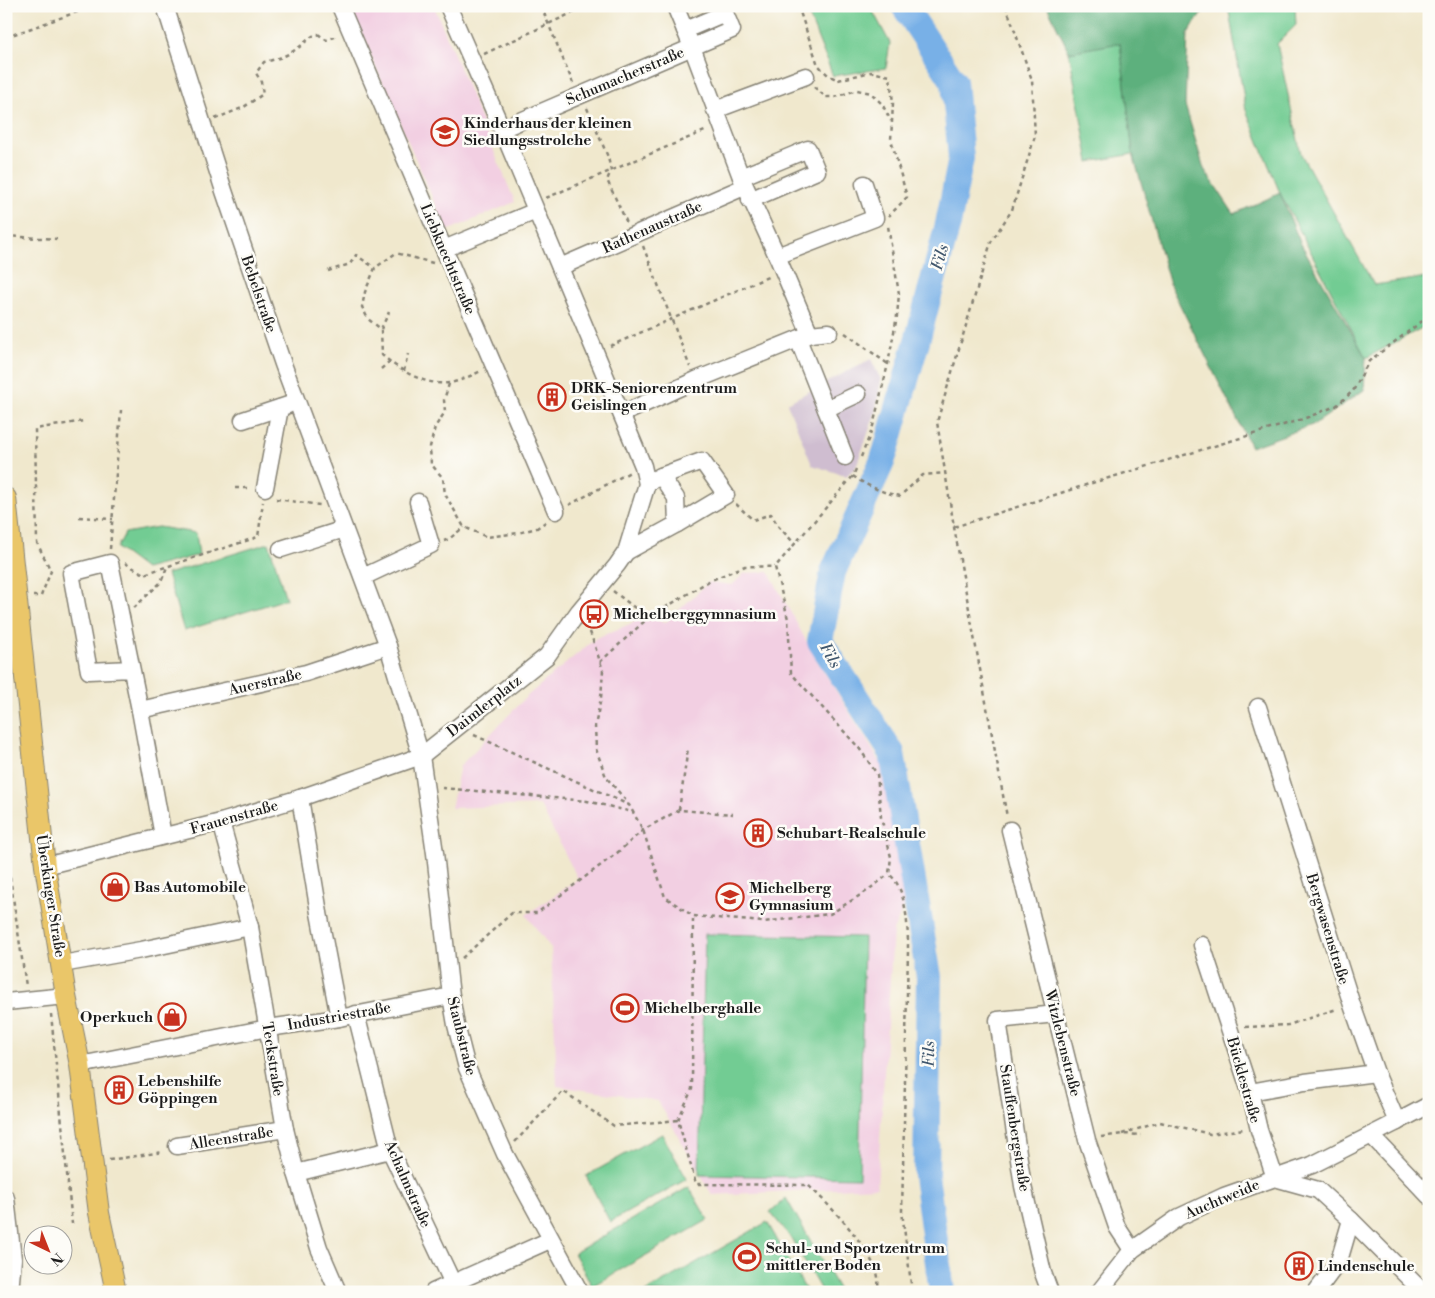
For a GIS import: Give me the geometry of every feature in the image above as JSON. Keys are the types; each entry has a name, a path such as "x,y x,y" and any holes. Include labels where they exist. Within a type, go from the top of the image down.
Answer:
{"main road":[{"name":"Überkinger Straße","path":"6,498 9,563 44,866 62,964 58,997 80,1065 99,1213 116,1292"}],"street":[{"name":"Bebelstraße","path":"165,6 202,125 279,354 388,646"},
{"name":"Liebknechtstraße","path":"340,6 556,511"},
{"path":"448,6 502,129 643,466 654,480 676,498 677,524"},
{"name":"Schumacherstraße","path":"675,6 718,118"},
{"path":"685,30 725,13 732,30 692,47"},
{"name":"Schumacherstraße","path":"502,129 692,47"},
{"path":"806,76 718,118 745,188 780,263 826,409 854,460"},
{"path":"780,263 875,218 864,184"},
{"name":"Rathenaustraße","path":"560,268 745,188"},
{"path":"447,255 534,208"},
{"path":"622,414 696,380 804,337 829,332"},
{"path":"826,409 858,394"},
{"path":"243,420 297,402"},
{"path":"264,493 280,408"},
{"path":"702,461 726,495 622,558 654,480 702,461"},
{"path":"363,577 431,545 418,502"},
{"path":"281,549 344,528"},
{"name":"Daimlerplatz","path":"420,756 546,656 575,616 622,558"},
{"path":"131,669 89,671 71,573 110,559 163,836"},
{"path":"388,646 420,756"},
{"name":"Auerstraße","path":"140,710 306,673 388,646"},
{"name":"Bergwasenstraße","path":"1258,706 1352,1005 1376,1073 1397,1122"},
{"name":"Frauenstraße","path":"44,866 221,822 300,798 420,756"},
{"name":"Staubstraße","path":"420,756 449,968 451,996 467,1068 504,1154 580,1292"},
{"path":"300,798 339,1018"},
{"name":"Teckstraße","path":"221,822 250,927 284,1129 319,1248 338,1292"},
{"name":"Witzlebenstraße","path":"1010,830 1087,1140 1117,1227 1132,1250"},
{"path":"62,964 141,950 250,927"},
{"name":"Bücklestraße","path":"1202,946 1250,1092 1259,1130 1275,1178"},
{"name":"Industriestraße","path":"80,1065 268,1028 339,1018 451,996"},
{"path":"6,1002 58,997"},
{"name":"Achalmstraße","path":"356,1014 390,1150 455,1288"},
{"name":"Stauffenbergstraße","path":"1050,1292 1043,1273 1023,1186 998,1020 1056,1014"},
{"path":"1250,1092 1304,1082 1376,1073"},
{"path":"1275,1178 1312,1165 1429,1105"},
{"name":"Alleenstraße","path":"177,1146 284,1129"},
{"path":"1371,1135 1429,1196"},
{"path":"296,1174 390,1150"},
{"name":"Auchtweide","path":"1099,1292 1132,1250 1179,1218 1224,1196 1275,1178 1318,1190 1423,1292"},
{"path":"6,1198 13,1259 10,1292"},
{"path":"1316,1292 1339,1261 1350,1220"},
{"path":"433,1292 455,1288 550,1240"}],"path":[{"path":"6,37 94,6"},
{"path":"541,6 608,157 611,171 607,180 635,235 672,319 696,380"},
{"path":"472,60 587,6"},
{"path":"775,567 853,476 854,460 872,430 888,364 899,294 886,219 908,197 891,140 894,103 890,76 871,72 838,80 828,76 818,64 798,6"},
{"path":"1006,6 1032,80 1035,136 1012,210 991,242 937,422 954,527 1010,830"},
{"path":"202,125 244,107 263,94 261,82 256,73 264,62 282,58 300,47 311,36 318,34 326,40 351,30"},
{"path":"806,76 814,87 826,97 835,97 857,90 871,93 882,104 892,122"},
{"path":"534,208 718,118"},
{"path":"6,236 57,239"},
{"path":"381,329 368,319 362,307 364,292 375,268 396,253 436,264 447,255"},
{"path":"328,270 350,264 356,255 375,268"},
{"path":"596,352 672,319 780,263"},
{"path":"389,312 381,329 382,355 404,371 428,381 449,384 493,365"},
{"path":"954,527 1089,484 1303,420 1336,406 1353,391 1369,361 1429,316"},
{"path":"829,332 842,330 888,364"},
{"path":"404,371 408,354"},
{"path":"381,369 390,361"},
{"path":"449,384 444,400 445,412 434,427 430,446 431,464 443,478 445,494 464,527 487,537 518,533 537,528 550,520 556,511 643,466"},
{"path":"121,410 110,559 144,574 258,537 264,493 336,507"},
{"path":"41,596 52,571 37,543 35,429 84,421"},
{"path":"853,476 862,482 900,496 923,475 945,473"},
{"path":"726,495 753,520 771,514 778,526 795,544"},
{"path":"79,517 113,519"},
{"path":"431,545 448,540 464,527"},
{"path":"600,662 648,618 709,581 745,566 775,567"},
{"path":"121,620 161,582 167,567"},
{"path":"575,616 589,629 603,670 595,726 596,749 606,777 629,805 643,830 665,897 692,916 763,922 830,914 867,891 889,874 890,857 881,817 877,774 859,748 791,673 788,619 775,567"},
{"path":"602,583 648,618"},
{"path":"457,727 629,805"},
{"path":"679,810 688,748"},
{"path":"425,787 587,801 633,812"},
{"path":"449,968 512,913 537,913 617,853 643,830 679,810 733,814"},
{"path":"889,874 895,878 908,916 902,1211 912,1292"},
{"path":"10,877 28,1000"},
{"path":"692,916 692,1089 678,1120 696,1184 808,1185 836,1211 865,1251 877,1274 878,1292"},
{"path":"58,997 72,1224"},
{"path":"1228,1028 1288,1024 1332,1010"},
{"path":"504,1154 563,1091 614,1126 678,1120"},
{"path":"1087,1140 1122,1134 1160,1122 1210,1134 1244,1129 1259,1130"},
{"path":"1122,1134 1141,1135"},
{"path":"93,1162 173,1151 177,1146"}],"shaded area":[{"name":"Kinderhaus der kleinen Siedlungsstrolche","path":"349,6 434,6 515,202 447,231"},
{"path":"871,359 881,380 875,414 856,467 846,476 812,465 787,403"},
{"name":"Michelberg Gymnasium","path":"769,572 816,659 892,781 918,874 893,931 877,1187 712,1195 658,1101 557,1086 551,948 526,915 578,879 540,805 451,808 460,766 526,697 596,638 637,621 652,619 666,622 709,582 732,585 745,573"}],"green space":[{"path":"805,6 870,6 890,43 886,68 833,76"},
{"path":"1047,6 1207,6 1188,33 1185,105 1204,169 1234,214 1280,193 1300,242 1366,358 1364,390 1315,424 1251,447 1170,285 1133,154 1120,43 1069,52"},
{"path":"1228,6 1295,6 1296,25 1277,44 1301,154 1374,285 1429,277 1429,324 1366,358 1280,193 1246,110"},
{"path":"1120,42 1133,154 1089,162 1069,52"},
{"path":"158,527 196,533 199,555 145,569 117,548 125,533"},
{"path":"269,543 286,599 184,631 167,574"},
{"path":"705,934 864,937 859,1178 699,1175"},
{"path":"662,1134 687,1179 610,1222 586,1176"},
{"path":"689,1187 708,1220 592,1286 574,1253"},
{"path":"786,1198 840,1292 822,1292 791,1238 770,1212"},
{"name":"Schul- und Sportzentrum mittlerer Boden","path":"767,1222 807,1292 645,1292"}],"waterway":[{"name":"Fils","path":"904,6 954,82 961,158 948,224 886,450 833,572 820,641 892,753 929,977 926,1176 942,1292"}],"place":[{"name":"Kinderhaus der kleinen Siedlungsstrolche","path":"445,132"},
{"name":"DRK-Seniorenzentrum Geislingen","path":"552,397"},
{"name":"Michelberggymnasium","path":"594,614"},
{"name":"Schubart-Realschule","path":"758,833"},
{"name":"Bas Automobile","path":"115,887"},
{"name":"Michelberg Gymnasium","path":"730,897"},
{"name":"Michelberghalle","path":"625,1008"},
{"name":"Operkuch","path":"172,1017"},
{"name":"Lebenshilfe Göppingen","path":"119,1090"},
{"name":"Schul- und Sportzentrum mittlerer Boden","path":"747,1257"},
{"name":"Lindenschule","path":"1299,1266"}]}
